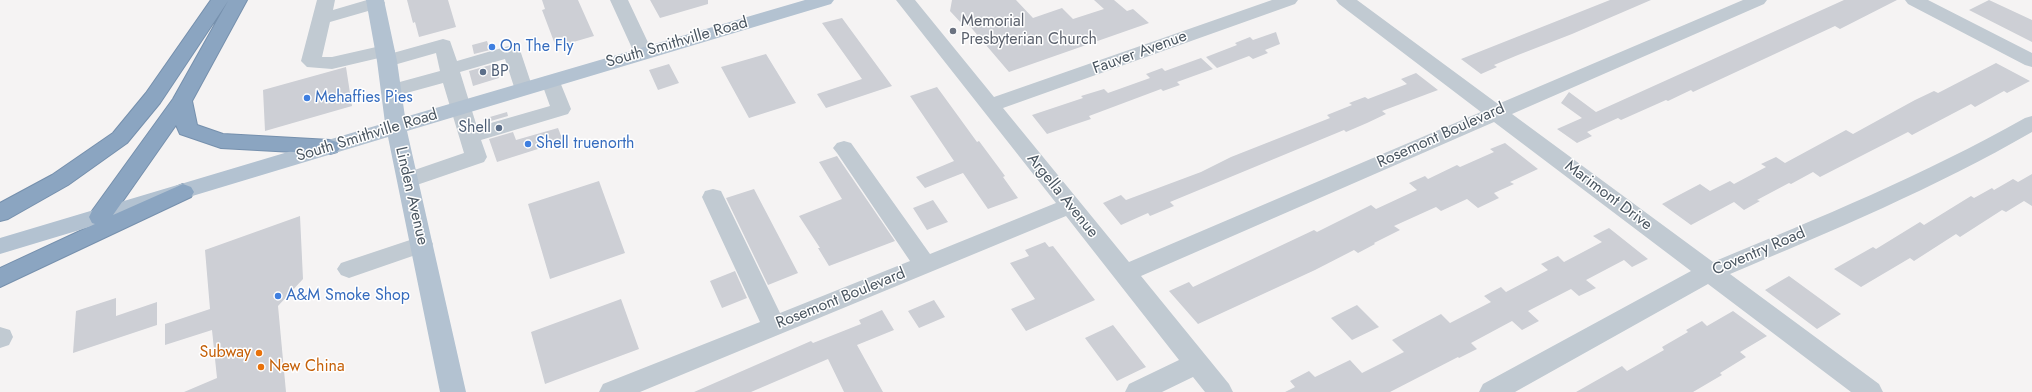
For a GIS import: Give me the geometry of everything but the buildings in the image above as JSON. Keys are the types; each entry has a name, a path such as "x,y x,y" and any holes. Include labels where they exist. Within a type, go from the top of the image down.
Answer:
{"highway":[{"path":"0,213 60,180 120,138 153,98 220,0"},
{"path":"100,217 182,101 238,0"},
{"path":"182,101 187,129 221,142 330,147"},
{"path":"0,278 183,192"}],"main road":[{"name":"South Smithville Road","path":"0,246 643,53 826,0"},
{"name":"Linden Avenue","path":"375,2 392,91 396,127 453,392"}],"street":[{"path":"326,0 320,19 311,61 314,63 332,63 386,56 443,45 460,108 476,157 408,180"},
{"path":"619,0 643,53"},
{"name":"Argella Avenue","path":"905,0 1070,206 1126,273 1220,392"},
{"name":"Fauver Avenue","path":"990,106 1289,0"},
{"name":"Marimont Drive","path":"1345,0 1870,392"},
{"name":"Rosemont Boulevard","path":"1126,273 1495,112 1758,0"},
{"path":"1914,0 2032,61"},
{"path":"320,19 375,2"},
{"path":"392,91 512,50 523,89"},
{"path":"470,136 561,109 551,81"},
{"name":"Coventry Road","path":"1492,392 1691,281 1876,202 1976,155 2032,123"},
{"path":"844,148 925,265"},
{"path":"713,198 774,326"},
{"name":"Rosemont Boulevard","path":"624,390 774,326 1070,206"},
{"path":"349,269 422,244"},
{"path":"1138,392 1196,363"}],"place":[{"name":"Memorial Presbyterian Church","path":"953,31"},
{"name":"On The Fly","path":"492,47"},
{"name":"BP","path":"483,72"},
{"name":"Mehaffies Pies","path":"307,98"},
{"name":"Shell","path":"499,128"},
{"name":"Shell truenorth","path":"528,144"},
{"name":"A&M Smoke Shop","path":"278,296"},
{"name":"Subway","path":"259,353"},
{"name":"New China","path":"261,367"}]}
